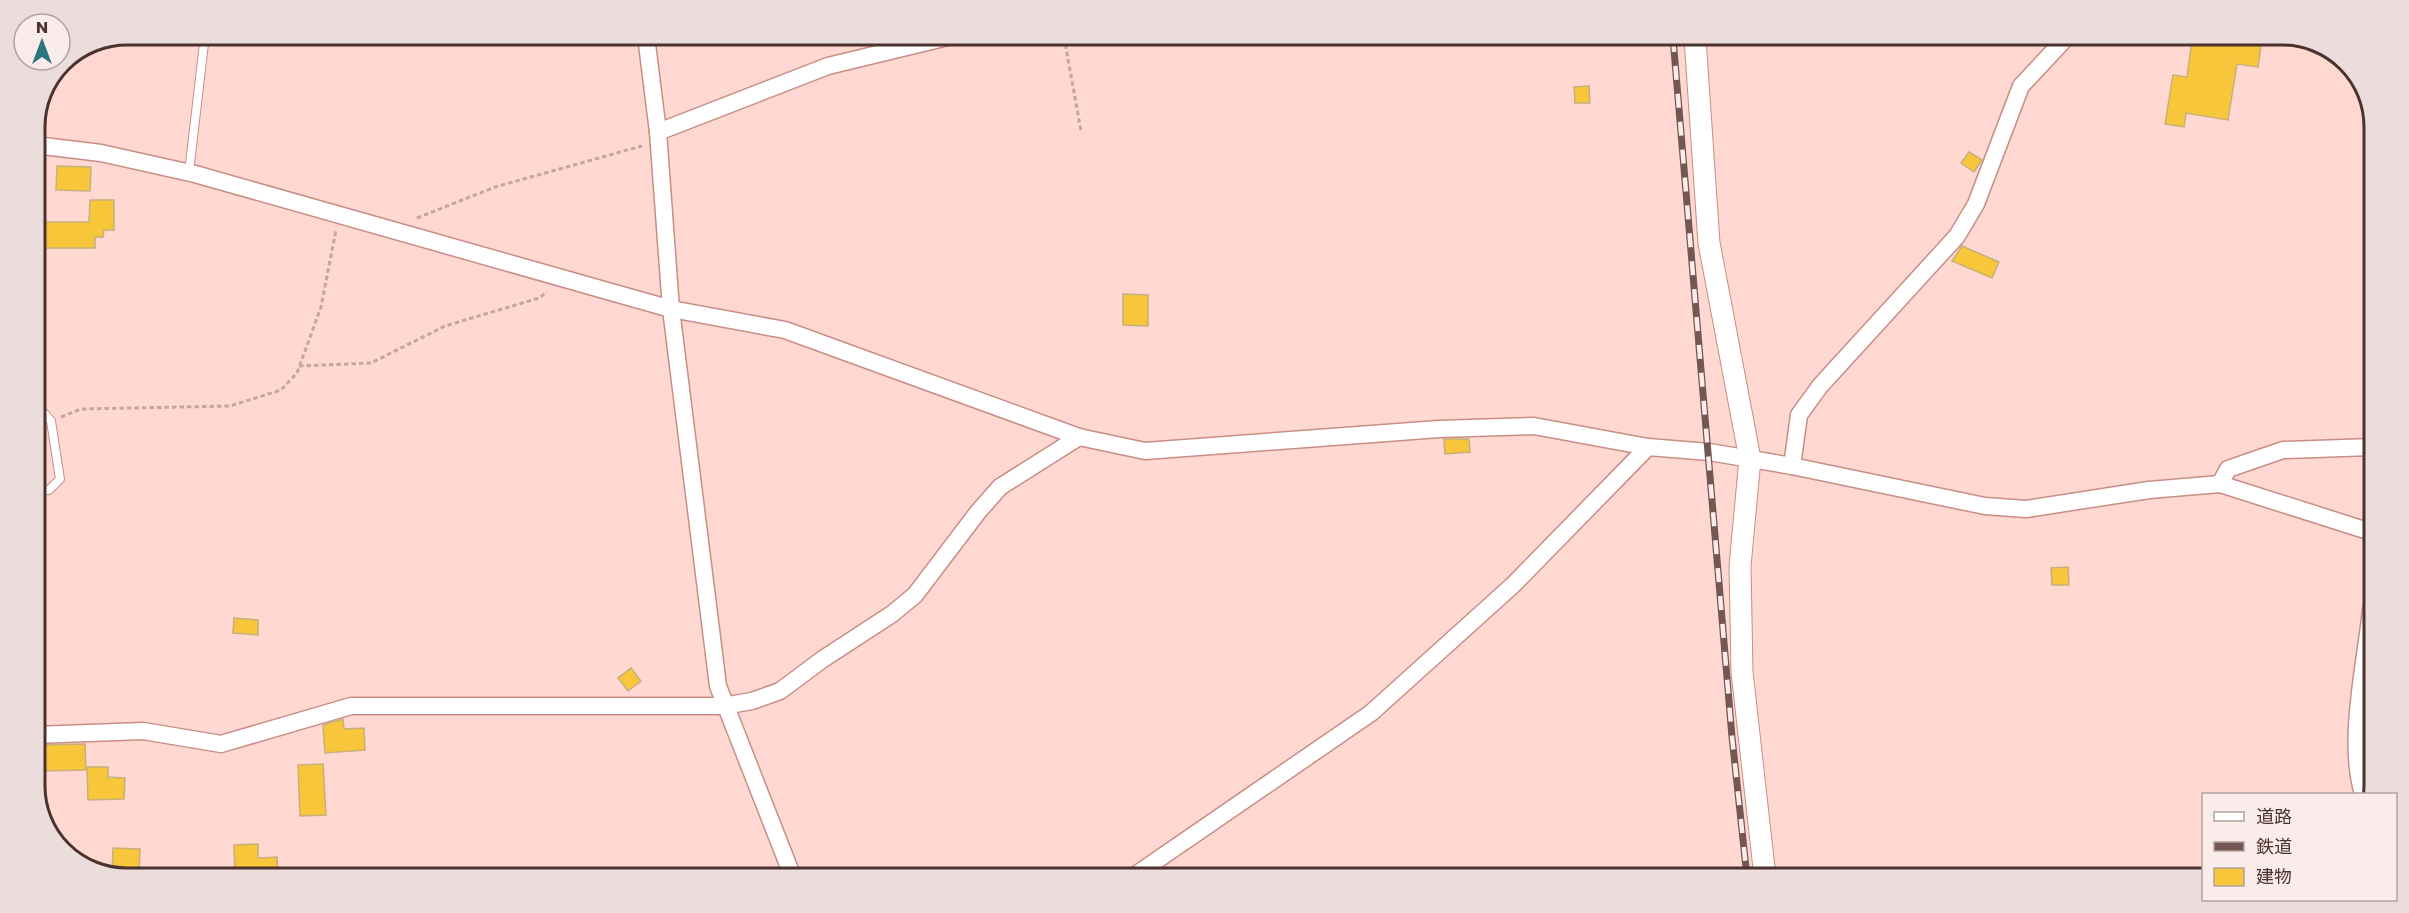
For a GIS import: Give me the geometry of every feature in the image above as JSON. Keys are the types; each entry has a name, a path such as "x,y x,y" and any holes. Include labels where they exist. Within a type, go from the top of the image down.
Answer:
{"street":[{"path":"647,45 658,134 671,309 718,686 723,706 789,868"},
{"path":"658,134 828,66 915,45"},
{"path":"1695,45 1709,243 1750,459 1740,566 1742,672 1764,868"},
{"path":"1792,466 1799,415 1820,386 1957,236 1976,204 2021,86 2059,45"},
{"path":"45,145 101,153 189,172 671,309 785,330 1079,437 1145,451 1439,429 1534,426 1648,447 1792,466 1985,506 2026,509 2149,490 2220,484 2364,530"},
{"path":"45,735 143,731 221,744 351,706 723,706 753,701 780,691 823,659 892,614 915,595 978,512 1000,487 1079,437"},
{"path":"1146,868 1371,713 1513,585 1648,447"},
{"path":"2220,484 2228,469 2283,450 2364,447"},
{"path":"2362,793 2357,774 2358,719 2364,669"}],"lane":[{"path":"189,172 204,45"},
{"path":"45,414 51,421 60,479 49,490 45,490"}],"path":[{"path":"1065,45 1081,131"},
{"path":"398,231 422,216 495,187 578,162 639,147 658,134"},
{"path":"51,421 81,409 230,406 281,390 299,366 321,307 339,215"},
{"path":"299,366 370,363 445,326 539,298 566,279"}],"building":[{"path":"2191,45 2261,45 2258,67 2237,64 2228,120 2186,113 2184,127 2165,124 2173,75 2187,77"},
{"path":"1589,86 1590,103 1575,103 1574,87"},
{"path":"1969,152 1982,160 1974,172 1961,163"},
{"path":"57,166 91,167 90,191 56,190"},
{"path":"90,200 114,200 114,230 104,230 103,237 95,237 95,248 45,248 45,222 89,222"},
{"path":"1962,246 1999,262 1992,278 1952,261"},
{"path":"1123,294 1148,295 1148,326 1123,325"},
{"path":"1444,439 1469,439 1470,452 1445,454"},
{"path":"2068,567 2069,585 2052,585 2051,568"},
{"path":"234,618 258,620 258,635 233,633"},
{"path":"631,668 641,681 628,691 618,678"},
{"path":"343,719 344,729 364,728 365,750 325,753 323,725"},
{"path":"85,744 86,770 45,771 45,745"},
{"path":"323,764 326,815 300,816 298,765"},
{"path":"87,767 108,767 108,777 125,778 124,799 88,800"},
{"path":"258,844 258,858 277,857 278,868 235,868 234,845"},
{"path":"113,848 140,849 139,868 112,866"}],"railway":[{"path":"1674,45 1732,737 1746,868"}]}
